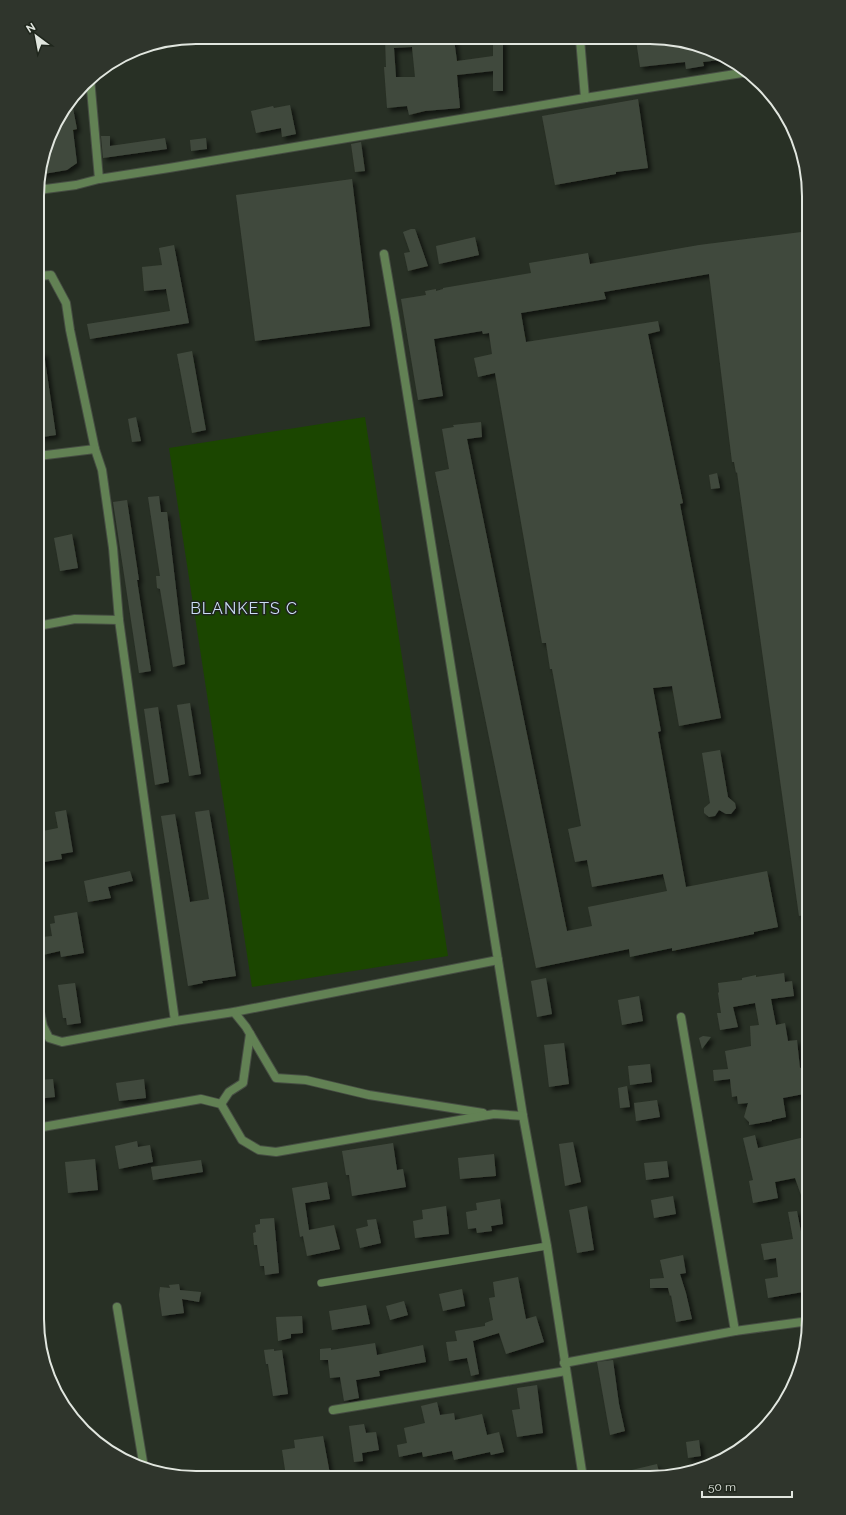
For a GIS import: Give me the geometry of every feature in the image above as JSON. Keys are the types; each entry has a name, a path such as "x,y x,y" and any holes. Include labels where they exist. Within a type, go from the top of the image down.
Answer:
{"street":[{"path":"580,44 585,98"},
{"path":"44,189 740,73"},
{"path":"91,86 99,179"},
{"path":"384,254 397,325 523,1116 547,1246 582,1471"},
{"path":"44,276 51,275 66,303 70,330 95,449 102,470 113,548 119,620 175,1021"},
{"path":"44,455 95,449"},
{"path":"44,625 75,619 119,620"},
{"path":"44,1028 49,1038 62,1042 175,1021 234,1012 498,960"},
{"path":"234,1012 250,1034 276,1078 306,1080 369,1095 466,1112 523,1116"},
{"path":"681,1017 735,1331"},
{"path":"221,1104 229,1092 243,1083 250,1034"},
{"path":"44,1127 201,1099 221,1104 242,1140 258,1150 276,1152 494,1114"},
{"path":"117,1306 143,1461"},
{"path":"333,1410 565,1367 735,1331 802,1322"}],"lane":[{"path":"321,1283 547,1246"}],"green space":[{"path":"365,417 448,956 252,987 169,448"}],"building":[{"path":"385,44 455,44 457,61 493,56 493,44 503,44 503,91 493,91 493,71 457,75 460,108 425,111 409,115 407,106 387,108 384,67 386,67","holes":["412,47 415,77 396,77 394,48"]},
{"path":"637,44 660,44 690,49 718,60 703,62 704,66 686,69 685,62 640,67"},
{"path":"638,99 648,168 616,172 616,174 555,185 542,116"},
{"path":"290,105 296,134 282,137 281,128 256,133 251,111 273,106 274,108"},
{"path":"73,108 77,129 73,130 77,163 67,170 45,174 52,147 64,120"},
{"path":"101,136 110,136 110,146 165,138 167,149 103,158"},
{"path":"206,138 207,149 191,151 190,140"},
{"path":"361,142 365,171 355,172 351,144"},
{"path":"352,179 370,326 255,341 236,195"},
{"path":"415,229 428,266 408,271 404,253 410,252 403,232"},
{"path":"802,232 802,915 799,916 737,472 736,473 734,462 732,462 709,274 604,292 606,299 521,313 526,342 658,321 660,331 648,334 683,503 680,504 721,718 679,726 672,686 653,688 661,731 658,732 686,887 767,871 778,927 754,932 754,934 672,951 672,948 630,957 629,949 536,968 435,472 449,469 442,429 454,427 453,425 481,422 482,437 467,439 567,931 592,926 588,907 667,891 663,874 592,887 587,860 575,862 568,829 581,826 552,669 550,669 546,643 542,643 495,373 478,377 474,358 492,354 489,333 483,334 482,331 434,339 443,396 418,400 401,299 426,295 425,291 436,289 436,291 443,288 531,273 529,263 588,253 590,264 699,245"},
{"path":"475,237 479,255 439,264 436,246"},
{"path":"174,245 189,323 90,339 87,324 170,311 166,289 144,291 142,267 162,265 159,248"},
{"path":"192,351 206,430 192,433 177,354"},
{"path":"44,353 56,435 44,437"},
{"path":"136,417 141,441 132,442 128,419"},
{"path":"717,473 720,488 711,489 709,475"},
{"path":"159,496 161,512 167,512 185,664 173,667 160,589 157,588 156,576 160,576 148,497"},
{"path":"127,500 139,580 137,580 151,671 139,673 113,502"},
{"path":"72,534 78,568 60,571 54,538"},
{"path":"190,703 201,774 189,776 177,705"},
{"path":"158,707 169,782 155,785 144,709"},
{"path":"720,750 728,797 735,803 736,808 731,814 726,814 719,810 715,816 709,817 704,813 704,808 710,803 702,753"},
{"path":"66,810 73,852 61,854 62,859 44,862 44,831 58,828 55,812"},
{"path":"209,810 236,976 202,981 203,983 188,986 161,816 175,814 190,902 209,899 195,812"},
{"path":"130,871 133,881 108,887 111,898 88,902 84,881"},
{"path":"77,912 84,953 61,957 60,951 44,955 44,937 52,936 50,924 55,923 54,916"},
{"path":"784,973 785,982 792,981 794,996 771,999 776,1025 785,1023 788,1041 797,1040 800,1068 802,1068 802,1094 783,1098 786,1117 749,1125 749,1122 744,1117 748,1103 738,1104 737,1096 732,1097 730,1079 714,1081 713,1070 728,1069 725,1051 751,1046 750,1026 759,1025 755,1003 733,1007 738,1027 720,1030 717,1013 721,1013 718,983 742,980 742,978 756,975 756,977"},
{"path":"546,978 552,1014 537,1017 531,981"},
{"path":"75,983 81,1023 67,1025 66,1018 63,1018 58,985"},
{"path":"639,996 643,1021 622,1025 618,1000"},
{"path":"703,1036 711,1037 702,1049 699,1038"},
{"path":"564,1043 569,1084 549,1087 544,1045"},
{"path":"650,1064 652,1082 630,1085 628,1066"},
{"path":"53,1079 55,1097 44,1098 44,1080"},
{"path":"144,1079 146,1098 119,1101 116,1083"},
{"path":"627,1086 630,1107 620,1108 618,1088"},
{"path":"657,1100 660,1117 636,1121 634,1103"},
{"path":"755,1135 758,1148 802,1138 802,1195 795,1178 775,1182 778,1198 753,1203 749,1181 753,1180 743,1138"},
{"path":"137,1141 138,1147 150,1145 153,1162 119,1169 115,1146"},
{"path":"573,1142 581,1182 565,1186 559,1144"},
{"path":"393,1143 397,1170 403,1169 406,1187 352,1196 349,1175 346,1175 342,1151"},
{"path":"494,1154 496,1176 460,1179 458,1158"},
{"path":"95,1159 98,1190 68,1193 65,1162"},
{"path":"201,1160 203,1172 153,1180 151,1167"},
{"path":"667,1161 669,1177 646,1180 644,1163"},
{"path":"327,1182 330,1199 305,1203 309,1230 334,1225 340,1249 307,1256 303,1236 300,1237 292,1188"},
{"path":"673,1196 676,1214 654,1218 651,1200"},
{"path":"500,1199 503,1224 491,1226 492,1231 477,1233 476,1228 468,1229 466,1212 477,1210 476,1203"},
{"path":"446,1206 449,1234 415,1238 413,1221 423,1219 422,1210"},
{"path":"587,1206 594,1250 577,1253 569,1210"},
{"path":"797,1211 802,1237 802,1292 768,1298 765,1279 778,1277 776,1258 764,1260 761,1244 793,1239 788,1212"},
{"path":"274,1218 279,1273 265,1275 264,1266 260,1266 257,1245 254,1245 253,1233 256,1232 255,1225 260,1224 260,1219"},
{"path":"376,1219 381,1243 360,1248 356,1229 368,1226 367,1220"},
{"path":"683,1255 686,1273 680,1274 692,1319 676,1322 671,1295 670,1296 668,1288 650,1288 650,1279 664,1278 660,1260"},
{"path":"518,1277 526,1319 536,1316 544,1342 506,1354 499,1333 473,1341 479,1374 471,1376 467,1358 449,1361 446,1342 457,1341 455,1331 485,1326 485,1323 493,1320 489,1298 495,1297 493,1282"},
{"path":"179,1284 180,1290 201,1292 199,1302 182,1299 184,1313 162,1316 159,1295 160,1287 170,1288 169,1285"},
{"path":"462,1289 465,1306 443,1311 439,1294"},
{"path":"404,1301 408,1315 390,1320 386,1306"},
{"path":"366,1305 370,1324 332,1330 329,1311"},
{"path":"302,1316 303,1333 291,1334 291,1338 278,1341 276,1317"},
{"path":"375,1343 377,1355 423,1345 426,1362 379,1371 380,1376 356,1380 359,1398 344,1401 340,1377 330,1378 328,1360 320,1360 320,1349 331,1348 331,1350"},
{"path":"274,1349 274,1351 282,1350 288,1394 273,1396 268,1364 266,1364 264,1350"},
{"path":"613,1360 619,1404 625,1431 610,1435 597,1362"},
{"path":"537,1385 543,1433 517,1437 512,1410 520,1409 517,1388"},
{"path":"437,1402 440,1415 454,1413 455,1420 482,1414 487,1435 499,1432 504,1452 491,1455 490,1452 454,1460 452,1451 423,1457 422,1452 399,1457 397,1445 407,1443 404,1428 425,1423 421,1406"},
{"path":"364,1424 366,1433 376,1432 379,1450 362,1453 363,1461 354,1462 349,1426"},
{"path":"323,1436 329,1471 285,1471 282,1450 295,1448 294,1440"},
{"path":"699,1440 701,1456 688,1458 686,1442"},
{"path":"657,1464 659,1471 650,1471 628,1471"}],"district":[{"name":"BLANKETS C","path":"244,608"}]}
